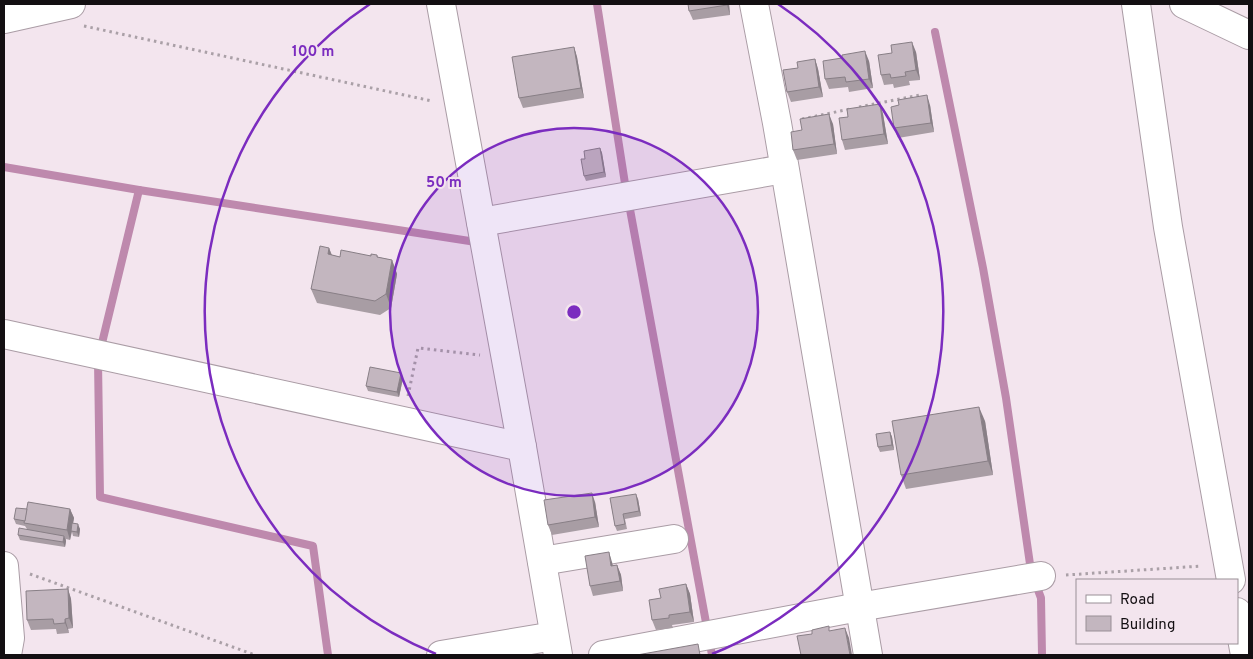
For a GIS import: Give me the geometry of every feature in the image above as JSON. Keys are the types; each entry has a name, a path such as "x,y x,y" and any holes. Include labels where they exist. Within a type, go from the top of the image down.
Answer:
{"street":[{"path":"441,4 506,357 556,646 441,655"},
{"path":"754,4 777,124 868,655"},
{"path":"1136,4 1168,227 1229,572"},
{"path":"1184,4 1249,35"},
{"path":"4,19 62,6"},
{"path":"481,222 784,169"},
{"path":"4,334 522,447"},
{"path":"542,562 674,538"},
{"path":"7,655 10,638 13,568"},
{"path":"603,655 859,607 1032,578"},
{"path":"1238,617 1245,655"}],"path":[{"path":"62,6 69,23 460,107"},
{"path":"777,124 920,96"},
{"path":"403,422 418,348 506,357"},
{"path":"13,568 255,655"},
{"path":"1032,578 1229,572"}],"building":[{"path":"688,4 726,4 727,5 689,11"},
{"path":"912,42 916,70 905,72 906,76 891,78 890,74 881,75 878,55 892,53 891,45"},
{"path":"574,47 581,88 519,98 512,57"},
{"path":"865,51 869,79 846,82 845,77 825,79 823,61"},
{"path":"815,59 819,87 787,92 783,70 798,68 797,62"},
{"path":"927,95 931,123 894,128 891,107 899,105 898,100"},
{"path":"880,104 884,134 842,140 839,118 848,117 847,109"},
{"path":"829,114 834,144 793,150 791,132 802,130 800,119"},
{"path":"600,148 604,172 584,176 581,159 585,159 584,151"},
{"path":"320,246 329,248 328,254 340,257 341,250 371,256 371,254 377,255 377,257 392,260 386,294 375,301 311,289"},
{"path":"370,367 401,373 397,392 366,386"},
{"path":"979,407 988,461 901,475 892,421"},
{"path":"890,432 892,445 878,447 876,434"},
{"path":"592,493 595,517 548,525 544,500"},
{"path":"636,494 639,511 623,514 625,524 615,526 610,498"},
{"path":"28,502 70,509 67,530 24,523"},
{"path":"16,508 27,509 25,521 14,519"},
{"path":"72,523 78,524 77,532 71,531"},
{"path":"19,528 64,536 63,542 18,535"},
{"path":"609,552 611,566 617,565 620,581 590,586 585,556"},
{"path":"686,584 690,612 669,615 669,618 652,620 649,600 661,598 659,589"},
{"path":"68,589 69,618 65,619 65,623 54,624 53,619 27,620 26,591"},
{"path":"829,626 829,631 845,628 850,655 801,655 797,636 812,634 812,630"},
{"path":"698,644 700,655 637,655"}],"waterway":[{"path":"597,4 626,190"},
{"path":"935,32 983,268 1006,398 1031,571 1041,598 1042,655"},
{"path":"4,167 139,190 476,242"},
{"path":"102,343 139,190"},
{"path":"629,204 707,628"},
{"path":"98,361 100,497 313,546 328,655"},
{"path":"710,644 712,655"}]}
